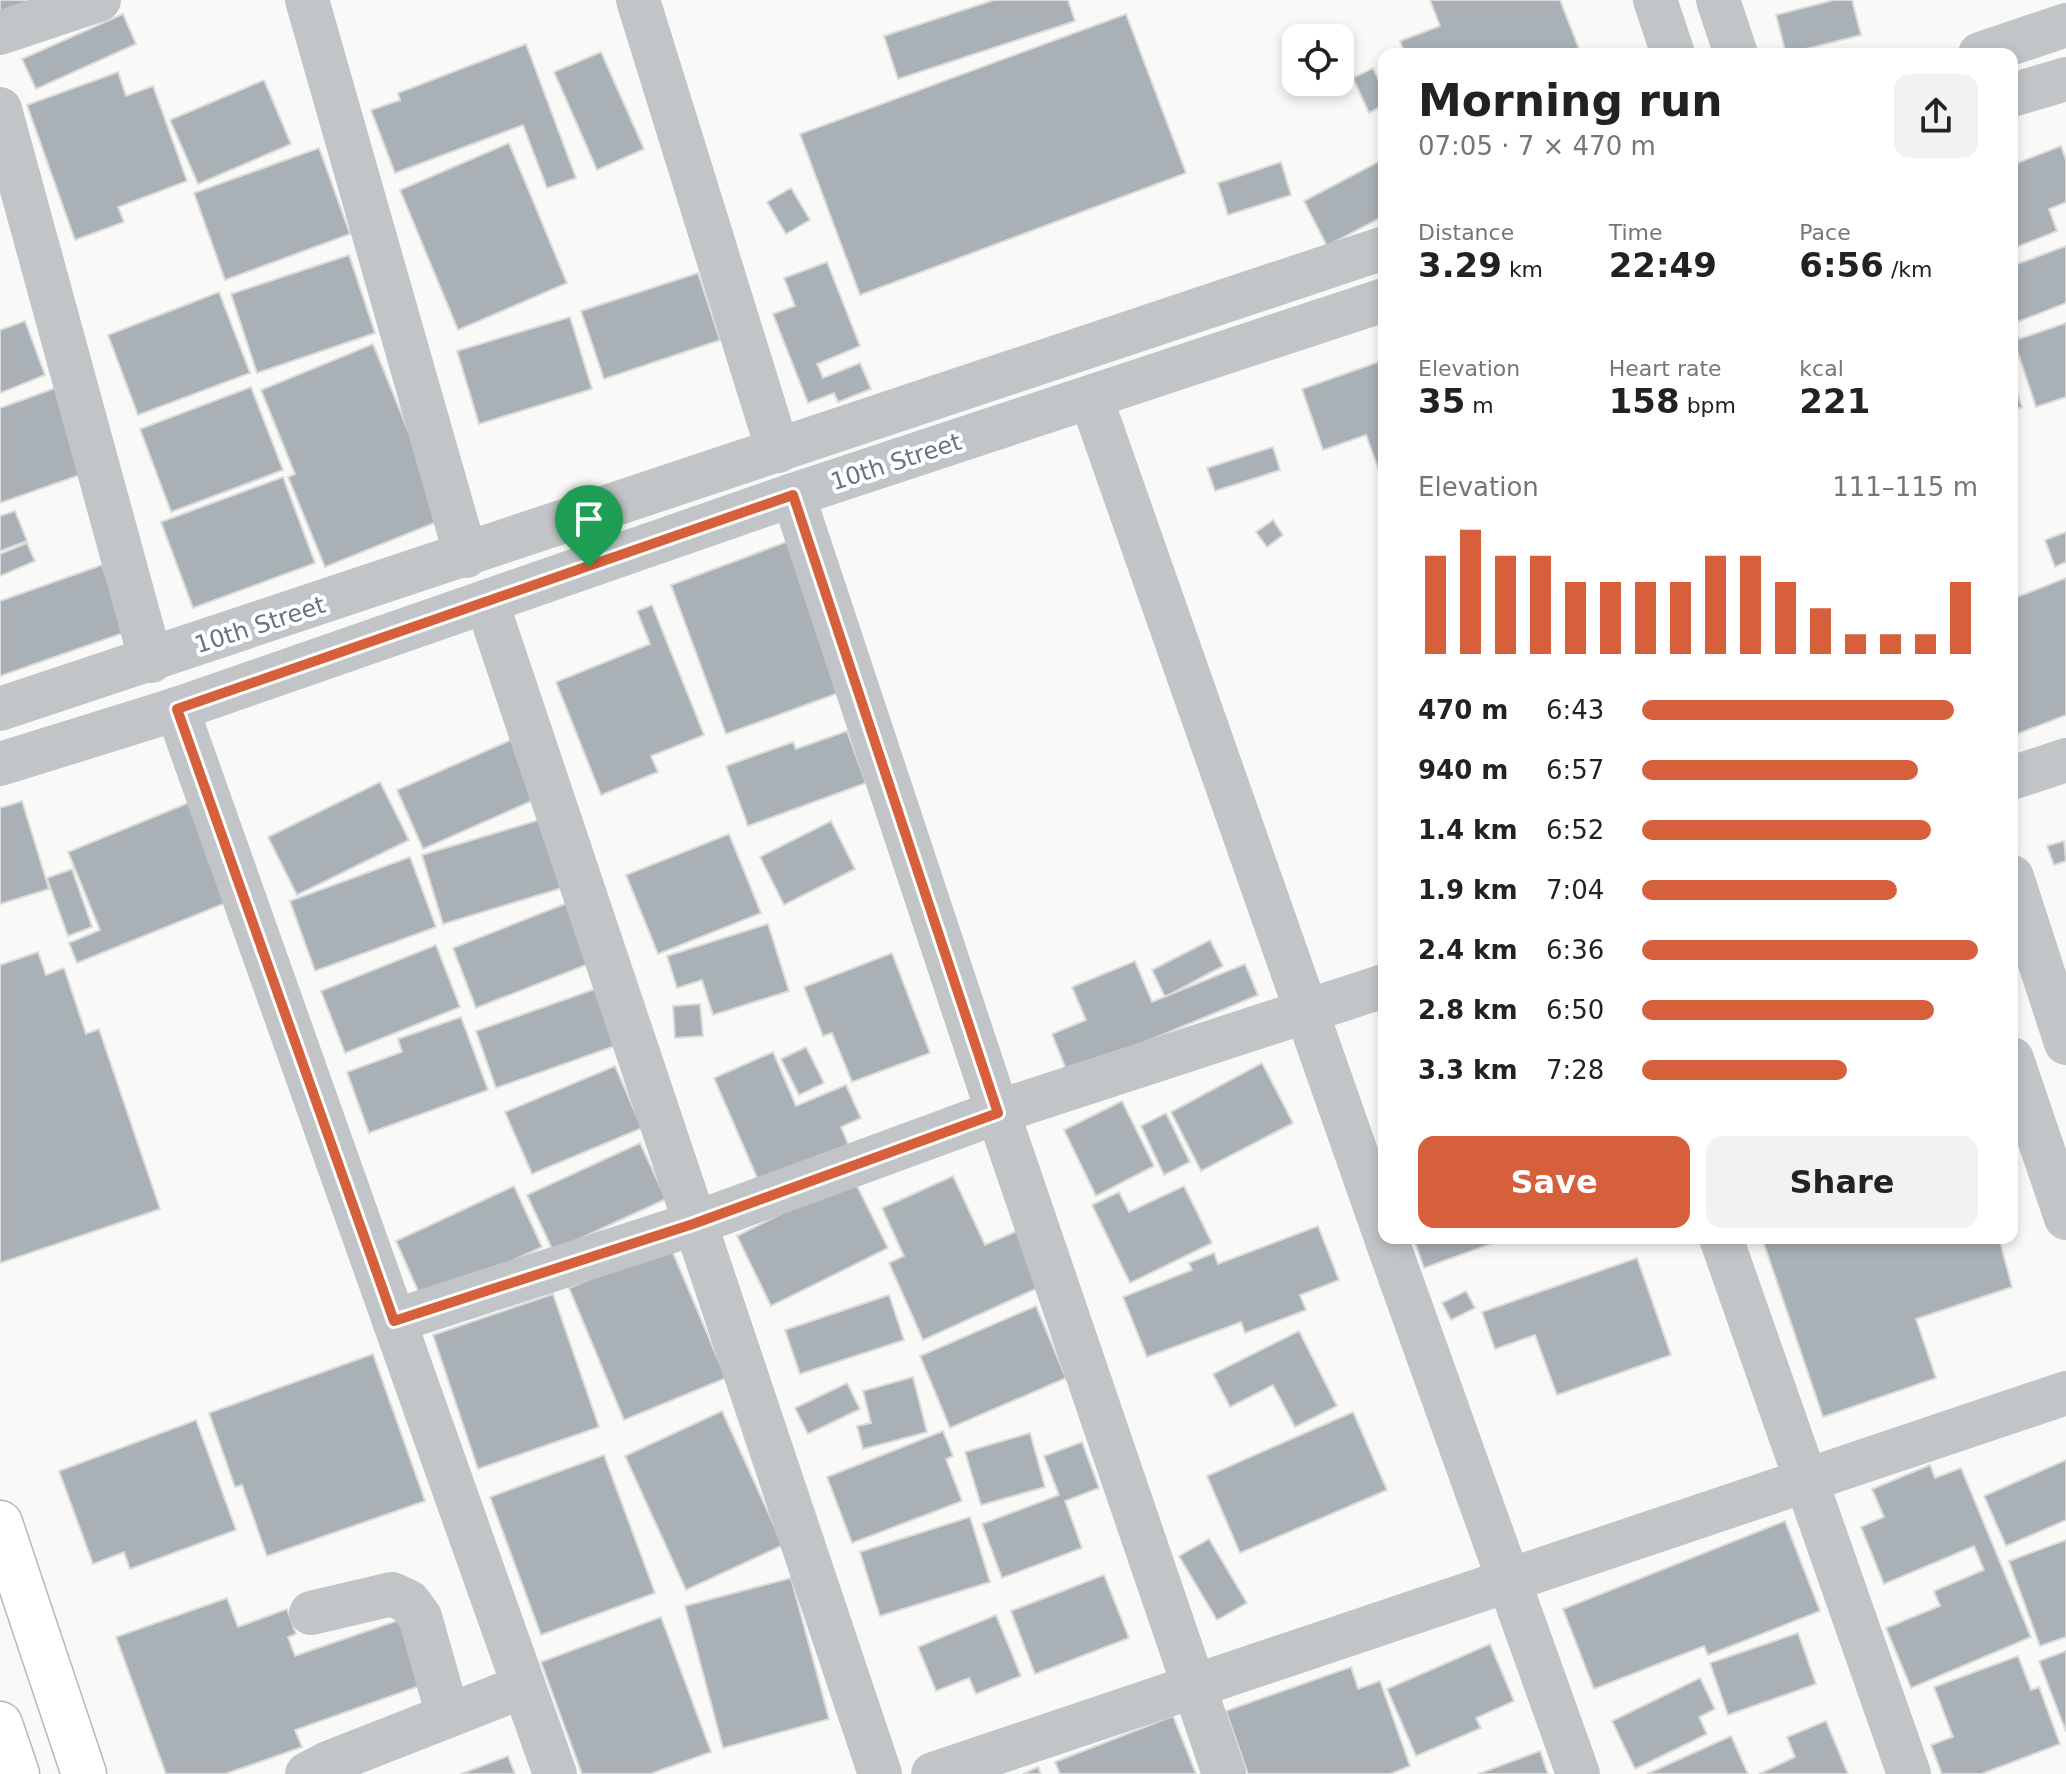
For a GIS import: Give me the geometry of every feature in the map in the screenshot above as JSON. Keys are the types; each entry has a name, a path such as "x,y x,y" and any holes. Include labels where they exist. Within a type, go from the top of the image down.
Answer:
{"main road":[{"path":"0,1523 84,1774"},
{"path":"0,1724 17,1774"}],"street":[{"path":"0,33 99,0"},
{"path":"307,0 466,556"},
{"path":"638,0 778,451"},
{"path":"1655,0 1671,48"},
{"path":"1718,0 1734,48"},
{"path":"1998,48 2066,25"},
{"path":"2018,93 2066,79"},
{"path":"0,109 151,661"},
{"name":"10th Street","path":"0,709 1378,250"},
{"name":"10th Street","path":"0,764 177,709 793,495 1378,302"},
{"path":"1091,398 1378,1215"},
{"path":"793,495 998,1113 1224,1774"},
{"path":"487,603 880,1774"},
{"path":"177,709 555,1774"},
{"path":"2018,776 2066,760"},
{"path":"2018,895 2066,1043"},
{"path":"394,1321 693,1224 998,1113 1378,988"},
{"path":"2018,1077 2066,1218"},
{"path":"1388,1244 1578,1774"},
{"path":"1723,1244 1909,1774"},
{"path":"933,1774 2066,1393"},
{"path":"311,1613 392,1594 409,1602 420,1617 448,1716"},
{"path":"307,1774 522,1687"}],"building":[{"path":"0,0 70,0 0,24"},
{"path":"994,0 1068,0 1075,21 898,79 884,36"},
{"path":"1430,0 1560,0 1579,48 1403,48 1400,41 1440,26"},
{"path":"1834,0 1852,0 1861,35 1810,48 1784,48 1776,15"},
{"path":"123,14 136,44 36,89 22,59"},
{"path":"1126,14 1186,173 860,295 800,134"},
{"path":"526,44 576,178 547,188 523,125 395,173 371,110 400,100 398,93"},
{"path":"601,52 644,149 597,170 554,72"},
{"path":"1373,68 1378,79 1378,108 1369,113 1354,78"},
{"path":"118,72 126,96 153,86 187,181 118,207 124,222 75,240 27,105"},
{"path":"264,80 291,144 198,184 170,120"},
{"path":"509,143 567,283 458,330 400,190"},
{"path":"2061,146 2066,160 2066,202 2049,209 2057,231 2018,247 2018,163"},
{"path":"319,148 350,234 225,280 194,193"},
{"path":"1281,162 1291,195 1228,215 1218,183"},
{"path":"1378,162 1378,219 1327,246 1304,201"},
{"path":"791,188 810,220 786,234 767,202"},
{"path":"2066,246 2066,303 2018,322 2018,264"},
{"path":"349,255 375,333 257,373 231,294"},
{"path":"827,262 860,346 817,364 823,378 860,363 871,389 838,402 834,393 808,403 773,314 795,306 784,278"},
{"path":"698,273 720,340 604,379 581,311"},
{"path":"219,292 250,373 138,415 108,335"},
{"path":"570,317 592,389 479,424 457,351"},
{"path":"25,321 45,375 0,393 0,330"},
{"path":"2066,323 2066,397 2036,407 2018,353 2018,336 2019,339"},
{"path":"373,344 444,519 325,567 288,477 295,474 261,390"},
{"path":"1378,362 1378,468 1366,435 1323,450 1302,389"},
{"path":"61,386 91,471 0,503 0,408"},
{"path":"251,387 283,470 171,512 140,429"},
{"path":"1273,447 1280,470 1215,491 1207,468"},
{"path":"283,477 315,563 193,608 161,522"},
{"path":"15,511 27,541 0,551 0,516"},
{"path":"1273,520 1283,535 1267,547 1256,532"},
{"path":"2066,532 2066,562 2055,567 2045,540"},
{"path":"797,538 852,688 726,734 671,585"},
{"path":"27,543 35,561 0,576 0,554"},
{"path":"102,565 126,632 0,676 0,601"},
{"path":"2066,578 2066,715 2018,734 2018,597"},
{"path":"652,605 704,735 651,756 658,772 601,795 556,682 650,644 637,611"},
{"path":"847,731 866,783 748,826 726,766 793,742 796,749"},
{"path":"511,740 536,799 423,849 397,790"},
{"path":"380,782 409,840 297,895 268,837"},
{"path":"22,801 49,889 0,904 0,808"},
{"path":"188,803 228,902 77,963 69,943 100,930 68,852"},
{"path":"542,819 562,888 443,924 422,855"},
{"path":"831,821 855,869 784,905 760,857"},
{"path":"729,834 761,913 658,954 626,875"},
{"path":"2064,841 2066,861 2054,865 2047,846"},
{"path":"410,857 436,927 315,971 290,901"},
{"path":"72,869 92,927 68,936 47,878"},
{"path":"567,903 591,963 476,1008 453,948"},
{"path":"768,924 789,991 713,1015 702,980 677,988 667,956"},
{"path":"1210,940 1223,966 1165,997 1152,970"},
{"path":"436,945 460,1007 345,1053 321,991"},
{"path":"38,952 46,975 64,968 86,1034 99,1029 160,1209 0,1263 0,965"},
{"path":"892,953 930,1053 852,1082 832,1033 823,1036 804,987"},
{"path":"1135,961 1152,1002 1245,964 1258,995 1068,1074 1052,1034 1086,1020 1072,987"},
{"path":"595,989 615,1046 496,1088 476,1031"},
{"path":"700,1004 703,1036 675,1038 673,1006"},
{"path":"461,1017 488,1090 369,1133 347,1072 402,1052 398,1039"},
{"path":"806,1047 824,1083 799,1095 781,1059"},
{"path":"773,1052 796,1106 846,1085 861,1118 841,1127 851,1151 762,1189 714,1078"},
{"path":"1262,1063 1293,1123 1201,1171 1171,1112"},
{"path":"615,1066 642,1128 532,1174 505,1112"},
{"path":"1122,1101 1154,1166 1096,1196 1064,1130"},
{"path":"1166,1113 1190,1162 1164,1175 1141,1126"},
{"path":"640,1143 666,1199 553,1251 527,1195"},
{"path":"953,1176 985,1245 1017,1231 1042,1286 923,1340 889,1263 904,1256 882,1208"},
{"path":"853,1178 888,1248 771,1306 737,1236"},
{"path":"514,1186 542,1247 423,1302 396,1241"},
{"path":"1184,1186 1212,1243 1130,1283 1092,1205 1119,1192 1129,1212"},
{"path":"1318,1226 1339,1280 1300,1295 1306,1310 1245,1333 1241,1322 1147,1357 1123,1297 1192,1270 1189,1263 1214,1253 1218,1264"},
{"path":"1416,1244 1490,1244 1424,1268"},
{"path":"1764,1244 2001,1244 2012,1287 1916,1319 1936,1378 1823,1417"},
{"path":"670,1246 726,1378 624,1420 569,1288"},
{"path":"1637,1258 1671,1355 1557,1395 1535,1335 1495,1349 1482,1312"},
{"path":"1466,1291 1475,1308 1451,1320 1442,1303"},
{"path":"553,1294 599,1427 478,1469 433,1335"},
{"path":"889,1295 904,1340 800,1374 785,1330"},
{"path":"1036,1306 1066,1378 950,1428 920,1356"},
{"path":"1299,1331 1337,1406 1295,1427 1273,1385 1230,1407 1213,1374"},
{"path":"373,1354 425,1501 267,1556 242,1485 235,1487 209,1413"},
{"path":"913,1377 927,1432 863,1449 857,1426 871,1423 863,1391"},
{"path":"847,1383 860,1409 808,1434 795,1408"},
{"path":"722,1411 783,1545 686,1590 625,1456"},
{"path":"1353,1412 1387,1490 1240,1553 1207,1476"},
{"path":"196,1420 236,1530 130,1569 124,1552 93,1564 59,1471"},
{"path":"943,1431 953,1456 946,1459 962,1501 852,1543 827,1477"},
{"path":"1030,1433 1045,1487 981,1505 965,1452"},
{"path":"1082,1442 1099,1488 1065,1501 1082,1548 1002,1578 982,1524 1059,1495 1044,1456"},
{"path":"604,1455 655,1593 541,1635 490,1497"},
{"path":"2066,1460 2066,1520 2006,1546 1984,1496"},
{"path":"1930,1465 1935,1478 1961,1468 2031,1637 1911,1688 1886,1628 1940,1606 1934,1591 1984,1570 1974,1546 1884,1584 1861,1527 1884,1517 1872,1489"},
{"path":"970,1517 990,1582 880,1616 860,1552"},
{"path":"1785,1521 1820,1611 1708,1655 1704,1646 1594,1689 1563,1609"},
{"path":"1209,1539 1247,1603 1217,1620 1179,1556"},
{"path":"2066,1540 2066,1637 2040,1646 2009,1561"},
{"path":"1104,1575 1129,1638 1035,1674 1011,1611"},
{"path":"791,1578 829,1719 723,1748 685,1606"},
{"path":"227,1598 238,1627 287,1609 296,1634 288,1637 295,1656 399,1620 422,1685 295,1730 302,1747 225,1774 166,1774 116,1637"},
{"path":"996,1615 1021,1676 976,1694 969,1678 936,1691 918,1647"},
{"path":"661,1617 711,1752 650,1774 582,1774 541,1662"},
{"path":"1798,1633 1816,1684 1728,1715 1710,1663"},
{"path":"1490,1644 1514,1701 1476,1718 1481,1728 1416,1756 1387,1689"},
{"path":"2066,1651 2066,1732 2039,1661"},
{"path":"2018,1656 2031,1690 2039,1687 2060,1744 1981,1774 1942,1774 1931,1745 1953,1737 1934,1687"},
{"path":"1351,1667 1358,1689 1380,1681 1410,1766 1390,1774 1248,1774 1226,1711"},
{"path":"1700,1678 1715,1709 1699,1717 1707,1734 1635,1769 1612,1721"},
{"path":"1173,1716 1196,1774 1060,1774 1055,1762"},
{"path":"1826,1721 1848,1774 1759,1774 1795,1757 1787,1737"},
{"path":"1731,1736 1748,1774 1647,1774"},
{"path":"1540,1751 1548,1774 1478,1774"},
{"path":"508,1756 515,1774 461,1774"},
{"path":"1038,1767 1041,1774 1023,1774"}],"route":[{"path":"793,495 998,1113 693,1224 394,1321 177,709 589,567 793,495"}]}
